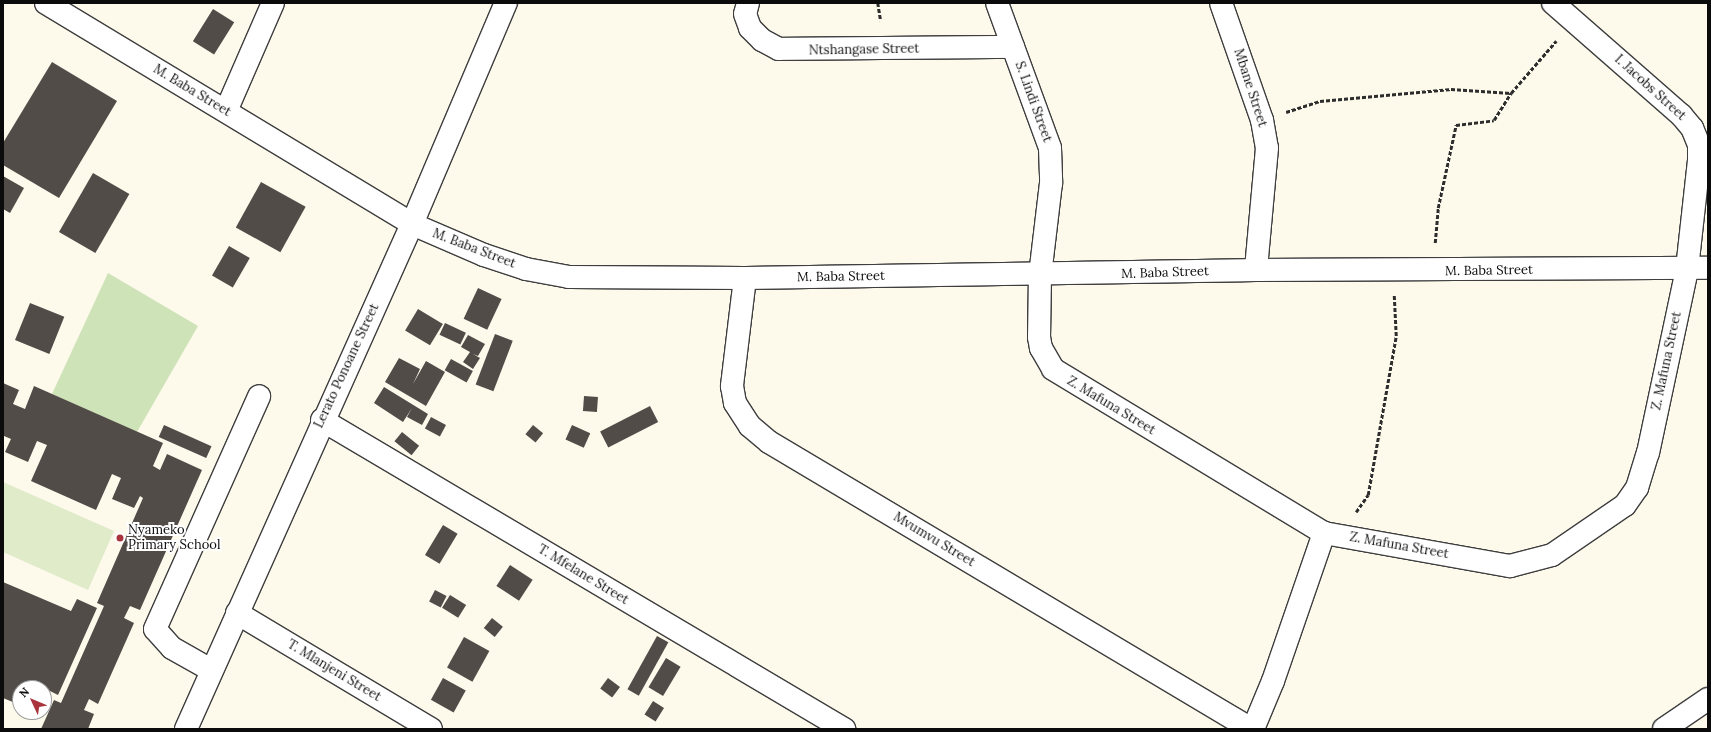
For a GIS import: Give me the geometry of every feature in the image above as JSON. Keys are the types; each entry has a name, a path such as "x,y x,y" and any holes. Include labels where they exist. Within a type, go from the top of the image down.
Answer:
{"street":[{"name":"M. Baba Street","path":"46,3 412,224 484,255 526,269 568,277 745,278 1040,275 1256,270 1432,271 1697,269"},
{"path":"226,111 273,3"},
{"name":"Lerato Ponoane Street","path":"186,729 322,420 412,224 506,3"},
{"name":"Ntshangase Street","path":"748,3 745,14 750,28 762,40 779,49 1013,47"},
{"name":"S. Lindi Street","path":"997,3 1050,148 1051,183 1040,275"},
{"name":"Mbane Street","path":"1221,3 1262,120 1266,167 1256,270"},
{"name":"I. Jacobs Street","path":"1553,3 1681,115 1692,128 1699,153 1697,269"},
{"name":"Z. Mafuna Street","path":"1040,275 1039,337 1041,348 1053,369 1324,533 1510,566 1552,555 1626,505 1637,488 1648,453 1697,269"},
{"name":"Mvumvu Street","path":"745,278 732,386 735,403 750,426 769,442 1252,729"},
{"path":"211,670 172,648 155,629 259,396"},
{"name":"T. Mfelane Street","path":"322,420 844,729"},
{"path":"1252,729 1273,681 1324,533"},
{"name":"T. Mlanjeni Street","path":"237,613 431,729"},
{"path":"1664,729 1708,698"}],"path":[{"path":"1432,271 1438,208 1456,124 1494,120 1512,93 1574,21"},
{"path":"1262,120 1320,101 1451,89 1512,93"},
{"path":"1324,533 1352,517 1368,495 1396,336 1393,271"}],"green space":[{"path":"108,273 198,326 137,432 52,394"},
{"path":"3,482 114,531 88,590 3,552"}],"building":[{"path":"213,9 234,22 214,54 193,41"},
{"path":"52,62 117,101 59,198 3,165 3,143"},
{"path":"93,173 129,194 95,253 59,232"},
{"path":"3,176 24,188 10,213 3,209"},
{"path":"261,182 306,207 280,252 236,227"},
{"path":"229,246 250,258 233,287 212,275"},
{"path":"478,288 502,299 487,330 464,319"},
{"path":"30,303 64,317 49,354 15,340"},
{"path":"418,309 443,324 430,345 405,330"},
{"path":"445,323 466,333 460,345 440,335"},
{"path":"495,334 513,341 493,391 476,384"},
{"path":"468,335 485,344 478,356 473,354 480,358 473,369 463,362 470,352 461,347"},
{"path":"399,358 420,369 413,384 426,361 445,372 426,406 385,382"},
{"path":"451,359 473,371 467,382 445,370"},
{"path":"3,383 19,390 13,404 25,409 34,386 163,443 153,466 160,470 167,454 202,470 140,610 130,606 124,618 134,623 98,704 89,699 84,710 94,714 88,729 41,729 45,720 52,720 52,704 54,700 61,703 104,606 97,603 143,498 140,496 134,508 112,499 121,478 112,474 96,510 31,481 47,445 37,441 28,462 5,452 11,439 4,436 3,439"},
{"path":"384,387 428,414 422,425 407,417 412,408 403,422 374,403"},
{"path":"584,396 598,397 597,412 583,411"},
{"path":"650,406 658,422 608,447 600,431"},
{"path":"431,417 446,425 440,436 425,428"},
{"path":"164,425 212,446 206,458 159,437"},
{"path":"533,425 543,433 536,443 525,434"},
{"path":"572,425 590,433 584,448 565,440"},
{"path":"402,432 419,446 412,455 394,441"},
{"path":"443,525 458,534 440,564 425,555"},
{"path":"510,565 533,580 519,601 496,586"},
{"path":"3,582 71,611 77,599 97,608 58,695 52,692 52,680 12,680 12,702 3,698"},
{"path":"435,590 447,596 441,607 429,602"},
{"path":"450,595 466,605 458,618 442,608"},
{"path":"492,618 503,627 495,637 484,628"},
{"path":"657,636 668,642 639,696 627,689"},
{"path":"464,637 489,651 472,682 447,668"},
{"path":"666,658 681,667 663,696 648,687"},
{"path":"443,678 466,691 454,712 431,700"},
{"path":"608,678 620,687 612,697 600,688"},
{"path":"653,701 664,708 656,721 645,715"}],"place":[{"name":"Nyameko Primary School","path":"120,538"}]}
